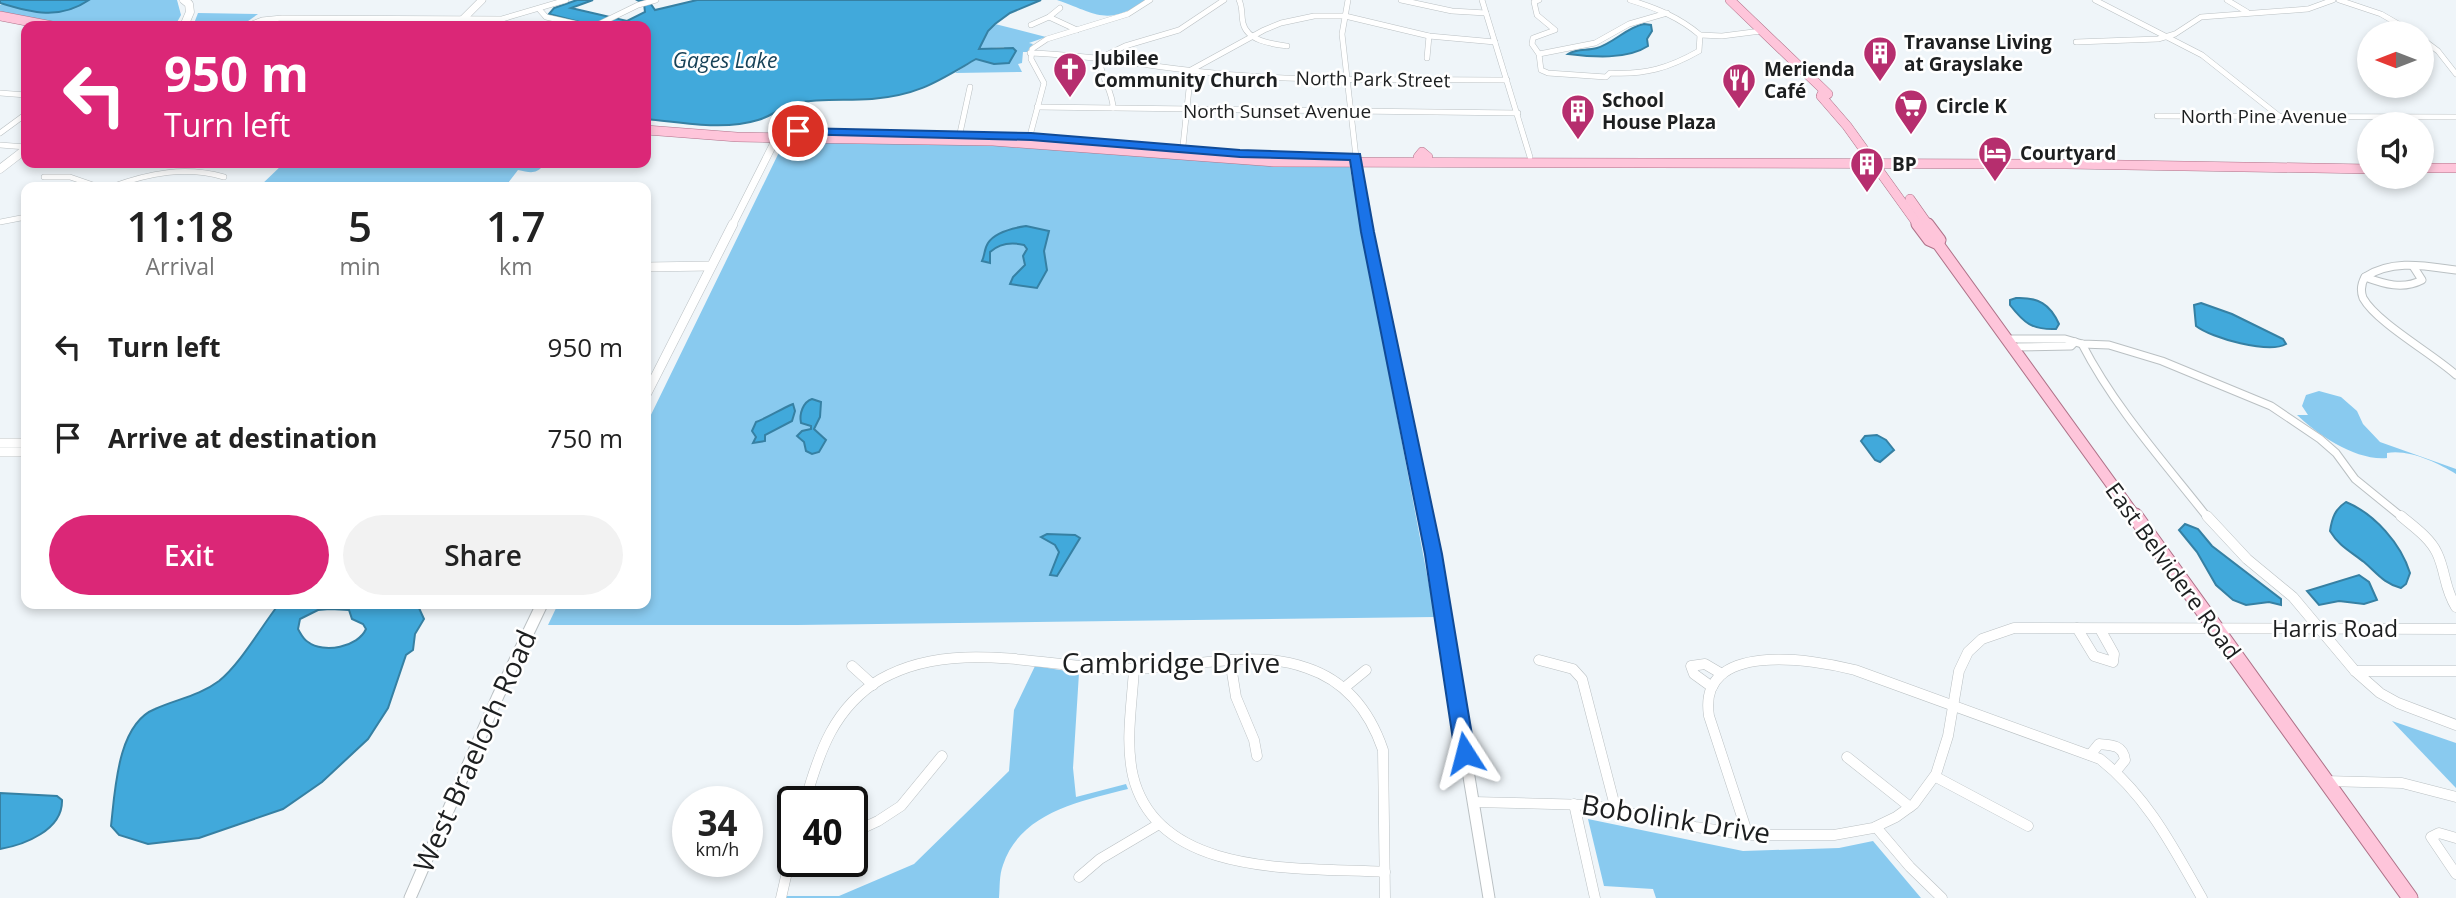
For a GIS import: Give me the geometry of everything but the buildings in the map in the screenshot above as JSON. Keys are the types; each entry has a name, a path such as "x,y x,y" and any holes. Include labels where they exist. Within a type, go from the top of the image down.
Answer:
{"main road":[{"path":"1730,0 1845,112 1878,161"},
{"path":"186,21 190,12 188,1"},
{"path":"0,16 22,21"},
{"path":"651,125 778,134"},
{"path":"651,130 703,135 958,136 1183,152 1274,162 1530,157 2357,169"},
{"path":"0,169 21,152"},
{"path":"1356,160 2357,163"},
{"name":"East Belvidere Road","path":"1878,161 1929,240 1938,244 2410,898"},
{"path":"2434,163 2456,162"},
{"path":"2434,168 2456,168"}],"street":[{"path":"461,21 482,0"},
{"path":"539,9 547,0"},
{"path":"260,21 282,18 510,18 566,0"},
{"path":"606,21 638,5 655,0"},
{"path":"1030,140 1044,80 1030,63 1030,53 1043,40 1128,14 1150,0"},
{"path":"1113,108 1113,92 1099,69 1100,58 1114,49 1179,30 1224,0"},
{"path":"1239,0 1244,7 1246,29 1254,37 1287,47"},
{"path":"1348,0 1342,34 1367,232 1433,554 1489,898"},
{"path":"1401,0 1441,9 1486,13"},
{"path":"1482,0 1530,157"},
{"path":"1539,0 1534,2 1537,15 1555,30 1533,38 1532,44 1539,54 1542,63 1540,67 1548,73 1596,78 1610,74 1635,76 1662,72 1699,51 1700,35"},
{"path":"1630,0 1667,12 1700,35 1737,35 1761,31"},
{"path":"2095,0 2170,36 2213,63 2279,116"},
{"path":"2227,0 2247,12"},
{"path":"2076,42 2134,42 2170,36 2201,16 2308,9 2333,0"},
{"path":"2339,0 2381,13 2394,21"},
{"path":"1031,24 1049,17 1060,8"},
{"path":"539,9 546,18 560,21"},
{"path":"1539,54 1595,43 1629,24 1667,12"},
{"path":"1183,152 1191,71 1202,62 1281,23 1301,18 1345,16 1429,36 1494,41"},
{"path":"1049,17 1077,30"},
{"path":"1427,58 1429,36"},
{"path":"2434,48 2456,74"},
{"name":"North Park Street","path":"1030,53 1100,58 1191,71 1263,77 1507,80"},
{"path":"958,136 970,87"},
{"path":"0,93 21,95"},
{"name":"North Sunset Avenue","path":"1037,107 1186,111 1518,113"},
{"name":"North Pine Avenue","path":"2157,116 2456,117"},
{"path":"0,132 21,117"},
{"path":"651,385 778,134"},
{"path":"0,147 21,148"},
{"path":"128,182 181,171 202,171 224,177"},
{"path":"44,177 70,177 84,182"},
{"path":"0,222 21,218"},
{"path":"2456,270 2413,266 2376,269 2365,277 2361,288 2367,303 2456,375"},
{"path":"2365,277 2394,285 2414,285 2422,280 2422,276 2413,266"},
{"path":"651,267 709,269"},
{"path":"651,273 709,269"},
{"path":"2009,343 2071,346 2082,343 2145,355 2262,401 2320,439 2336,453 2356,479 2405,518 2431,544 2441,563 2446,591 2456,607"},
{"path":"2082,343 2099,377 2117,403 2208,518 2247,559 2292,597 2355,671 2380,693 2398,704 2456,725"},
{"path":"2444,363 2456,363"},
{"path":"0,443 21,443"},
{"path":"0,452 21,452"},
{"name":"West Braeloch Road","path":"410,898 498,696 540,609"},
{"name":"Bobolink Drive","path":"1473,802 1574,803 1748,835 1835,835 1876,827 1910,807 1928,790 1936,777 1945,751 1961,666 1969,649 1991,634 2014,628 2215,629"},
{"path":"2077,628 2094,657 2113,662 2114,654 2100,629"},
{"name":"Harris Road","path":"2215,629 2456,629"},
{"name":"Cambridge Drive","path":"810,786 826,733 850,703 873,685 903,669 943,659 1011,659 1085,668 1134,669 1261,658 1287,661 1326,676 1344,688 1370,716 1383,750 1385,898"},
{"path":"1230,660 1236,697 1254,740 1257,756"},
{"path":"1539,660 1573,669 1582,679 1616,810"},
{"path":"1748,835 1709,716 1708,699 1712,687 1722,674 1737,665 1758,660 1821,662 1855,670 2090,755 2116,771 2141,796 2202,898"},
{"path":"1712,687 1694,674 1691,666 1705,664 1722,674"},
{"path":"852,666 873,685"},
{"path":"1134,669 1133,778 1151,815 1159,824 1198,851 1237,862 1385,872"},
{"path":"1344,688 1366,670"},
{"path":"2355,671 2456,671"},
{"path":"2090,755 2099,744 2116,746 2124,753 2124,760 2116,771"},
{"path":"868,825 901,806 942,756"},
{"path":"1847,757 1910,807"},
{"path":"1936,777 2028,826"},
{"path":"2325,781 2402,783 2456,797"},
{"path":"1574,803 1595,898"},
{"path":"1079,877 1100,859 1159,824"},
{"path":"1876,827 1910,867 1942,898"},
{"path":"2456,838 2439,833 2431,837 2456,874"},
{"path":"781,898 786,877"}],"shaded area":[{"path":"15,0 177,0 181,15 178,21 40,21 0,12 0,5"},
{"path":"1057,0 1147,0 1122,13 1103,15"},
{"path":"198,13 258,14 248,21 195,21"},
{"path":"995,24 1046,37 1029,43 1033,44 1027,52 1023,52 1022,63 1018,64 1022,72 955,73 976,59 994,64 1009,63 1004,47 979,49 988,31"},
{"path":"786,138 961,140 1349,163 1435,617 797,625 548,625 556,609 651,609 651,415"},
{"path":"279,168 541,168 534,172 518,170 509,182 264,182"},
{"path":"2319,391 2341,397 2357,411 2363,424 2380,442 2456,469 2456,474 2414,455 2396,452 2387,453 2387,458 2375,458 2338,445 2297,415 2308,415 2302,406 2306,395"},
{"path":"1035,666 1079,673 1073,768 1076,797 1126,784 1128,789 1072,805 1037,821 1011,847 1000,877 999,898 786,898 839,896 914,864 1009,771 1014,710"},
{"path":"2392,721 2456,743 2456,788 2455,787"},
{"path":"1588,819 1743,851 1839,848 1873,841 1921,898 1656,898 1653,889 1604,886"}],"water":[{"path":"0,0 89,0 67,10 46,13 12,7 0,3"},
{"name":"Gages Lake","path":"577,0 593,0 571,8 627,21 576,21 549,14 554,8"},
{"name":"Gages Lake","path":"637,0 648,0 655,10 697,0 1041,0 1010,13 988,31 979,49 1013,48 1016,51 1009,63 994,64 976,59 927,86 888,97 797,103 758,120 731,125 651,120 651,21 627,21 645,12 644,4"},
{"path":"1651,25 1648,46 1630,54 1568,54 1603,46 1632,28"},
{"path":"1026,226 1049,231 1044,251 1047,270 1037,288 1010,284 1025,265 1023,256 1027,249 1024,245 1002,245 990,252 990,263 982,261 991,239 1010,229"},
{"path":"2016,298 2042,303 2052,311 2059,324 2056,329 2035,327 2024,321 2010,305 2010,300"},
{"path":"2201,303 2232,314 2283,339 2286,344 2278,347 2254,346 2203,331 2196,326 2194,305"},
{"path":"812,399 821,402 820,417 814,429 826,440 819,452 812,454 806,451 804,442 797,436 802,431 811,429 811,426 801,423 801,416 802,409"},
{"path":"793,404 795,411 792,421 765,435 765,441 753,443 756,437 752,431 756,422"},
{"path":"1877,435 1886,440 1894,450 1880,462 1875,460 1861,441 1865,436"},
{"path":"2346,502 2377,522 2400,551 2410,573 2406,584 2401,588 2381,577 2333,536 2330,531 2335,514"},
{"path":"2185,524 2198,529 2212,546 2281,599 2281,605 2269,602 2246,605 2233,600 2216,585 2197,552 2179,530"},
{"path":"1047,534 1075,535 1080,538 1057,576 1050,575 1059,552 1055,545 1041,537"},
{"path":"2359,575 2369,582 2377,600 2364,604 2339,601 2319,605 2307,591"},
{"path":"275,609 330,609 419,609 424,619 415,634 413,650 406,655 388,708 368,739 322,782 283,809 199,838 148,844 119,835 111,826 114,795 120,760 133,729 142,717 155,709 196,694 219,681 243,655","holes":["318,610 349,610 352,619 363,624 366,629 356,640 340,647 315,646 305,639 298,629 300,619"]},
{"path":"0,793 57,796 62,800 61,811 49,828 40,834 20,844 0,849"}],"place":[{"name":"Travanse Living at Grayslake","path":"1880,83"},
{"name":"Jubilee Community Church","path":"1070,99"},
{"name":"Merienda Café","path":"1739,110"},
{"name":"Circle K","path":"1911,136"},
{"name":"School House Plaza","path":"1578,141"},
{"name":"Courtyard","path":"1995,183"},
{"name":"BP","path":"1867,194"}],"route":[{"path":"798,131 1031,136 1240,153 1356,157 1367,232 1433,554 1465,753"}]}
